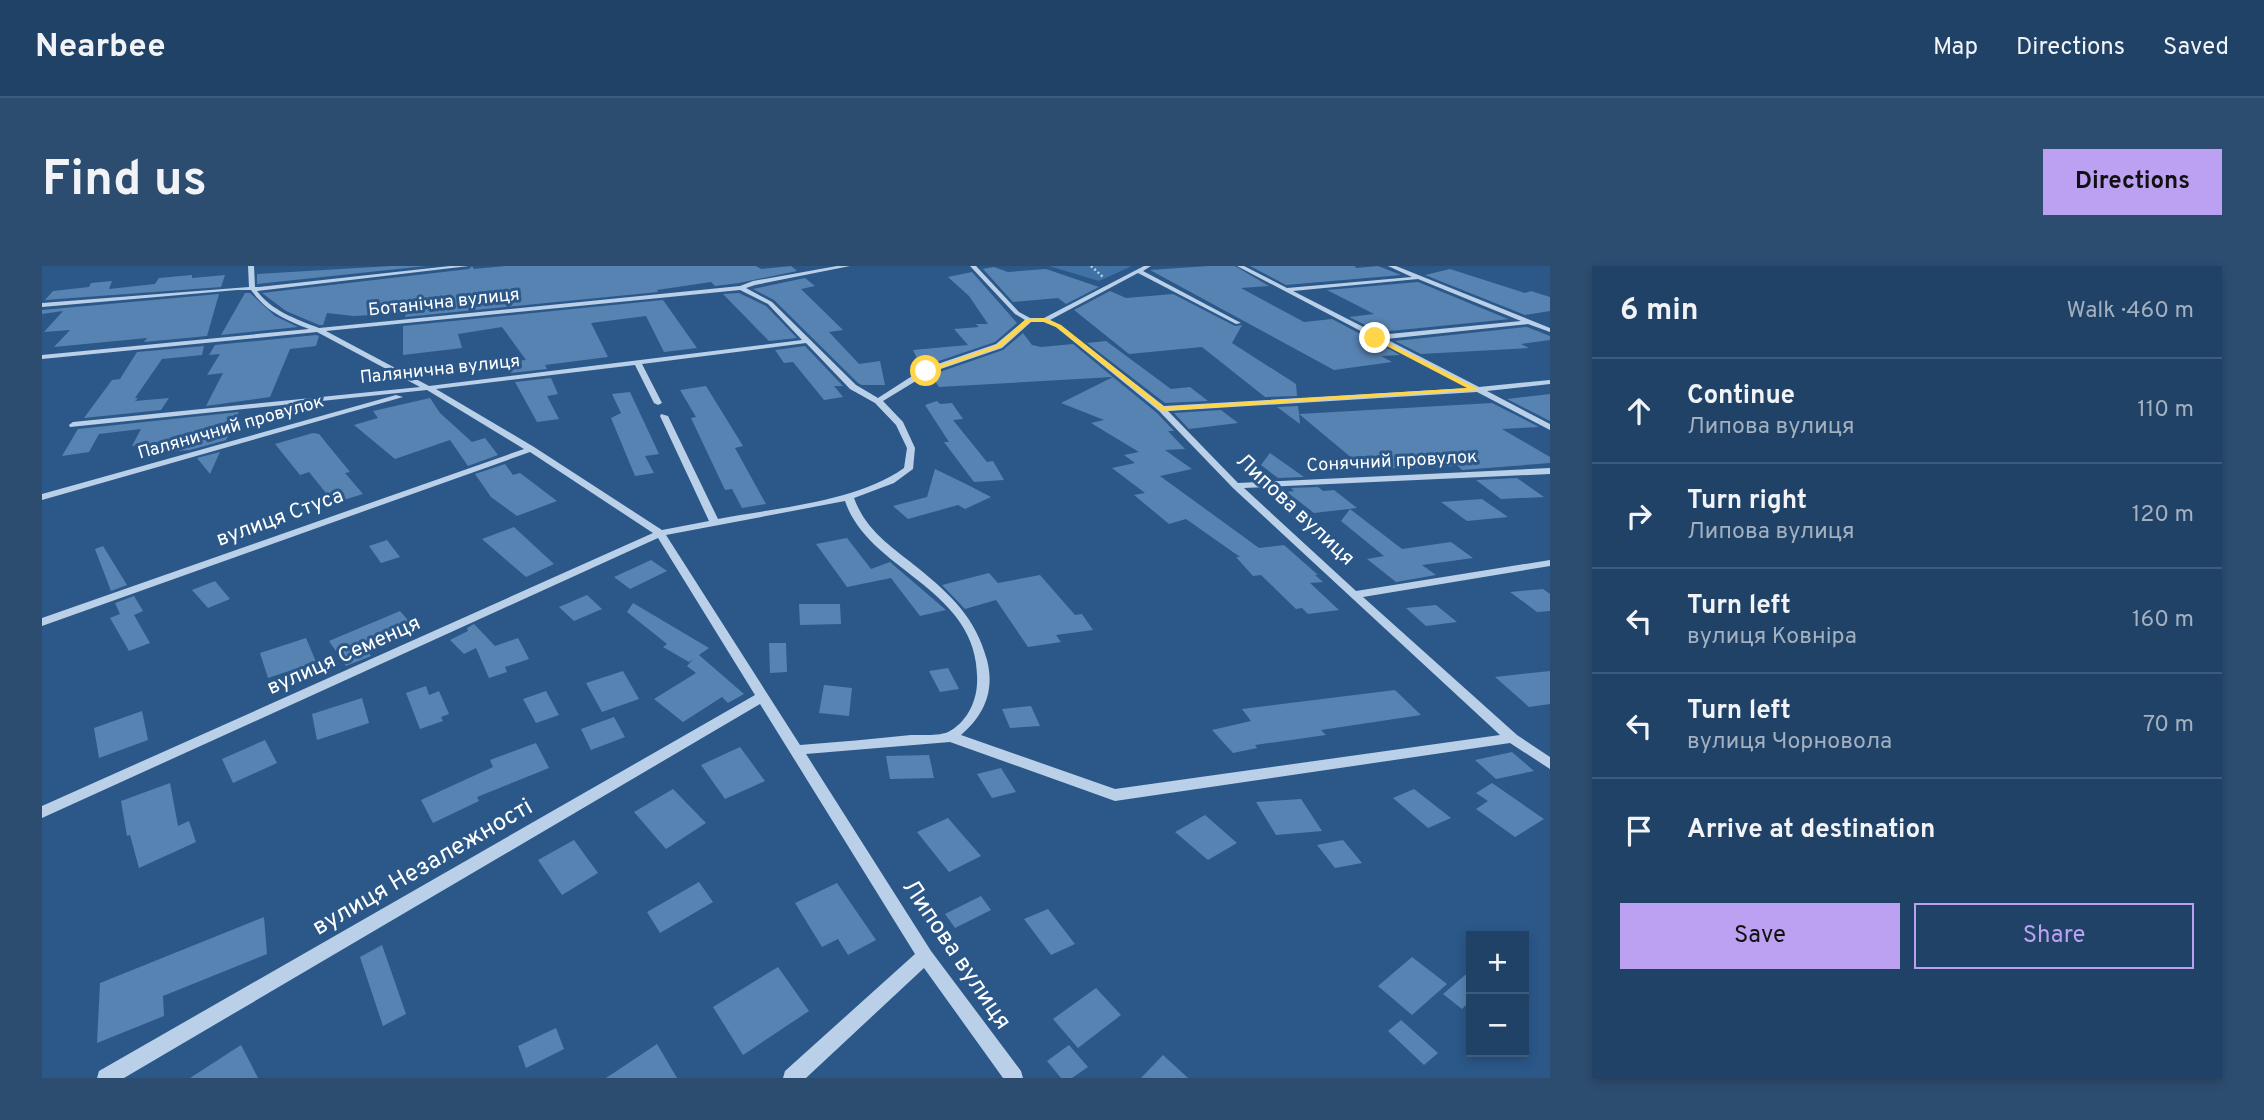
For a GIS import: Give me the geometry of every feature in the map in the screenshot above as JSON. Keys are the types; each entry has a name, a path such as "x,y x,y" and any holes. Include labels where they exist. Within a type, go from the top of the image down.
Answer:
{"street":[{"path":"251,266 252,288 263,303 428,388 531,449 660,533"},
{"path":"42,305 252,288 466,266"},
{"name":"Ботанічна вулиця","path":"42,358 741,288 847,266"},
{"path":"973,266 1017,313 1029,320 1045,320 1148,266"},
{"path":"1240,266 1550,427"},
{"path":"1391,266 1550,330"},
{"path":"1138,271 1238,323"},
{"path":"1284,290 1419,278"},
{"path":"741,288 770,303 853,387 878,401 900,424 911,448 908,469 891,481 849,497 849,508 857,519 940,591 971,626 982,653 984,682 977,710 951,737"},
{"path":"878,401 926,371 999,346 1029,320"},
{"name":"Липова вулиця","path":"1045,320 1058,326 1162,409 1236,486 1354,595 1512,738 1550,764"},
{"path":"1375,338 1531,322"},
{"name":"Палянична вулиця","path":"73,425 428,388 809,341"},
{"path":"637,362 658,403"},
{"path":"1162,409 1476,390 1550,382"},
{"name":"Паляничний провулок","path":"42,497 428,388"},
{"path":"664,416 715,524"},
{"name":"вулиця Стуса","path":"42,622 531,449"},
{"name":"Сонячний провулок","path":"1236,486 1550,471"},
{"name":"вулиця Семенця","path":"42,812 660,533 849,497"},
{"name":"Липова вулиця","path":"660,533 925,956 1014,1078"},
{"path":"1354,595 1550,563"},
{"name":"вулиця Незалежності","path":"106,1078 762,697"},
{"path":"797,750 951,737 1115,795 1512,738"},
{"path":"792,1078 925,956"}],"shaded area":[{"path":"1049,266 1132,266 1099,281"}],"building":[{"path":"426,266 257,284 257,274"},
{"path":"472,266 474,269 505,266 756,266 761,269 791,266 797,271 715,286 711,282 657,290 658,292 405,317 406,313 354,316 327,313 323,325 286,311 262,293 469,269"},
{"path":"1235,266 1269,286 1241,288 1304,322 1332,319 1400,355 1381,356 1392,362 1334,370 1150,270"},
{"path":"1250,266 1378,266 1401,275 1286,285"},
{"path":"994,267 1008,272 1046,269 1099,287 1066,304 1058,298 1013,302 983,269"},
{"path":"1450,269 1525,293 1531,291 1550,297 1550,311 1525,315 1425,275"},
{"path":"972,272 1017,323 995,342 921,367 913,350 968,345 954,329 988,324 969,296 948,277"},
{"path":"192,275 192,278 225,275 221,287 45,300 53,291 89,287 91,283 112,281 109,289 155,284 159,278"},
{"path":"805,278 815,286 801,289 843,330 829,332 859,364 880,361 885,385 858,383 774,300 753,289"},
{"path":"1418,282 1510,319 1380,332 1349,317 1374,314 1327,290"},
{"path":"1110,291 1126,298 1173,294 1235,326 1242,325 1232,343 1296,384 1297,396 1265,397 1202,347 1129,354 1074,310"},
{"path":"245,293 250,293 275,316 298,327 221,335"},
{"path":"739,293 766,306 797,338 769,341 723,294"},
{"path":"219,294 207,336 144,342 147,338 54,347 70,330 44,332 63,311 42,314 42,310"},
{"path":"663,300 697,348 664,352 646,316 591,323 608,357 545,365 547,369 511,373 506,362 526,360 502,327 458,334 462,348 403,355 403,326"},
{"path":"1527,327 1550,336 1550,340 1521,344 1529,348 1421,354 1395,341"},
{"path":"1023,333 1032,345 1041,347 1073,344 1113,377 939,387 931,375 1003,350"},
{"path":"319,336 316,346 290,349 270,397 206,406 223,373 207,375 220,354 209,355 215,345"},
{"path":"1106,341 1171,389 1190,387 1208,401 1165,403 1087,343"},
{"path":"204,346 202,355 162,359 135,398 138,398 135,401 169,398 161,410 84,418 112,380 120,379 137,352"},
{"path":"805,346 843,386 834,386 843,397 824,400 793,362 784,363 775,350"},
{"path":"1113,377 1157,413 1174,431 1168,431 1185,449 1165,450 1192,469 1160,476 1259,548 1284,545 1318,575 1315,575 1323,582 1310,583 1339,610 1308,614 1302,608 1296,609 1261,575 1253,576 1236,557 1240,557 1186,519 1169,524 1134,495 1145,493 1112,468 1135,463 1124,455 1139,452 1091,423 1104,420 1061,403"},
{"path":"551,378 558,394 547,396 559,419 537,422 515,382"},
{"path":"706,386 743,446 735,448 766,504 742,508 732,489 725,490 691,418 696,417 680,390"},
{"path":"630,392 659,454 645,456 654,473 635,476 611,418 621,413 612,394"},
{"path":"1550,394 1550,421 1507,399"},
{"path":"430,398 440,413 472,442 485,438 498,455 468,466 450,440 395,459 354,425 378,418 373,411"},
{"path":"937,401 940,404 952,403 963,419 953,420 987,462 993,461 1004,480 974,482 944,442 949,442 925,405"},
{"path":"1492,403 1539,427 1502,429 1550,457 1550,463 1462,470 1458,466 1365,469 1299,414"},
{"path":"1298,406 1300,424 1277,407"},
{"path":"1221,410 1238,423 1189,429 1174,413"},
{"path":"239,412 226,440 190,450 166,452 173,440 132,446 141,429 99,434 89,452 62,456 78,429"},
{"path":"313,433 319,434 350,472 345,473 363,494 334,503 309,472 300,475 275,444"},
{"path":"220,452 210,474 197,458"},
{"path":"1270,453 1304,477 1278,478 1261,465"},
{"path":"505,464 513,475 520,473 557,501 517,516 491,497 475,474"},
{"path":"935,469 991,497 965,509 958,505 908,519 893,506 927,497"},
{"path":"1517,478 1544,497 1501,499 1476,480"},
{"path":"1318,487 1323,491 1334,490 1357,508 1314,513 1287,492 1294,491 1291,488"},
{"path":"1482,499 1508,517 1467,521 1441,502"},
{"path":"1350,509 1402,549 1451,542 1473,558 1422,565 1436,575 1396,582 1367,559 1384,556 1341,521"},
{"path":"514,527 554,564 526,577 482,539"},
{"path":"847,538 871,569 890,562 946,610 920,616 891,578 847,587 816,544"},
{"path":"387,540 400,557 381,563 369,546"},
{"path":"103,546 127,585 111,591 95,549"},
{"path":"651,560 667,571 630,589 614,577"},
{"path":"989,573 998,583 1040,575 1075,615 1082,614 1093,630 1056,635 1061,642 1028,647 996,600 965,609 942,585"},
{"path":"215,581 230,599 208,608 192,590"},
{"path":"1543,589 1550,594 1550,611 1537,612 1510,592"},
{"path":"587,595 602,609 574,621 559,607"},
{"path":"134,596 143,611 134,615 150,643 129,651 110,618 120,614 115,603"},
{"path":"633,603 709,648 699,655 744,694 728,703 722,697 683,722 654,699 696,673 687,666 693,659 689,662 663,647 667,644 627,612"},
{"path":"799,604 840,604 841,624 800,625"},
{"path":"1436,605 1457,622 1426,626 1406,608"},
{"path":"400,611 413,626 365,647 371,656 346,666 329,641"},
{"path":"474,624 495,646 518,638 529,659 505,667 507,672 489,678 476,648 464,654 450,640 468,631 467,628"},
{"path":"306,638 316,662 268,678 260,653"},
{"path":"769,643 786,643 787,672 770,673"},
{"path":"948,668 959,689 940,692 929,671"},
{"path":"623,671 639,699 602,712 586,683"},
{"path":"1550,671 1550,704 1529,707 1495,677"},
{"path":"824,685 852,688 849,716 819,713"},
{"path":"426,686 429,695 439,691 449,714 441,717 443,721 420,729 406,693"},
{"path":"1395,690 1421,715 1321,730 1326,735 1255,745 1257,748 1233,753 1212,730 1251,721 1242,709"},
{"path":"546,691 559,715 536,723 523,699"},
{"path":"362,698 369,723 317,740 312,714"},
{"path":"1031,706 1040,726 1010,728 1002,709"},
{"path":"142,711 148,740 99,758 94,728"},
{"path":"614,717 625,737 591,750 581,729"},
{"path":"265,740 277,763 233,783 222,759"},
{"path":"536,743 549,768 477,797 479,801 433,823 421,800 493,767 490,760"},
{"path":"740,747 765,781 725,799 701,765"},
{"path":"1512,752 1534,771 1496,779 1475,760"},
{"path":"929,755 934,778 890,779 886,756"},
{"path":"1001,768 1016,792 992,798 977,774"},
{"path":"170,783 178,826 189,821 196,842 139,868 130,835 127,836 121,801"},
{"path":"1492,783 1544,819 1515,837 1476,809 1488,801 1476,793"},
{"path":"673,789 706,823 666,849 634,812"},
{"path":"1414,789 1451,818 1428,828 1393,798"},
{"path":"1301,799 1322,831 1276,835 1256,802"},
{"path":"1205,815 1237,843 1208,860 1175,832"},
{"path":"948,818 981,856 949,872 917,832"},
{"path":"574,840 598,873 562,895 538,860"},
{"path":"1343,840 1362,863 1335,868 1317,845"},
{"path":"699,882 713,902 660,933 647,912"},
{"path":"837,883 876,940 848,955 838,939 822,947 795,903"},
{"path":"981,896 991,910 955,928 945,914"},
{"path":"1048,909 1075,944 1051,955 1024,919"},
{"path":"264,917 267,954 163,996 164,1016 97,1043 100,983"},
{"path":"382,945 406,1014 383,1026 360,957"},
{"path":"1412,957 1447,984 1412,1015 1378,986"},
{"path":"778,967 809,1011 743,1055 713,1007"},
{"path":"1466,974 1466,1005 1462,1009 1443,994"},
{"path":"1096,988 1121,1015 1078,1048 1053,1019"},
{"path":"1401,1020 1438,1053 1424,1065 1388,1031"},
{"path":"556,1028 564,1049 526,1068 518,1046"},
{"path":"657,1044 677,1078 606,1078"},
{"path":"241,1045 258,1078 190,1078"},
{"path":"1069,1045 1088,1067 1072,1078 1061,1078 1047,1061"},
{"path":"1163,1055 1188,1078 1141,1078"}],"route":[{"path":"926,371 999,346 1029,320 1045,320 1058,326 1120,373 1162,409 1476,390 1375,338"}]}
